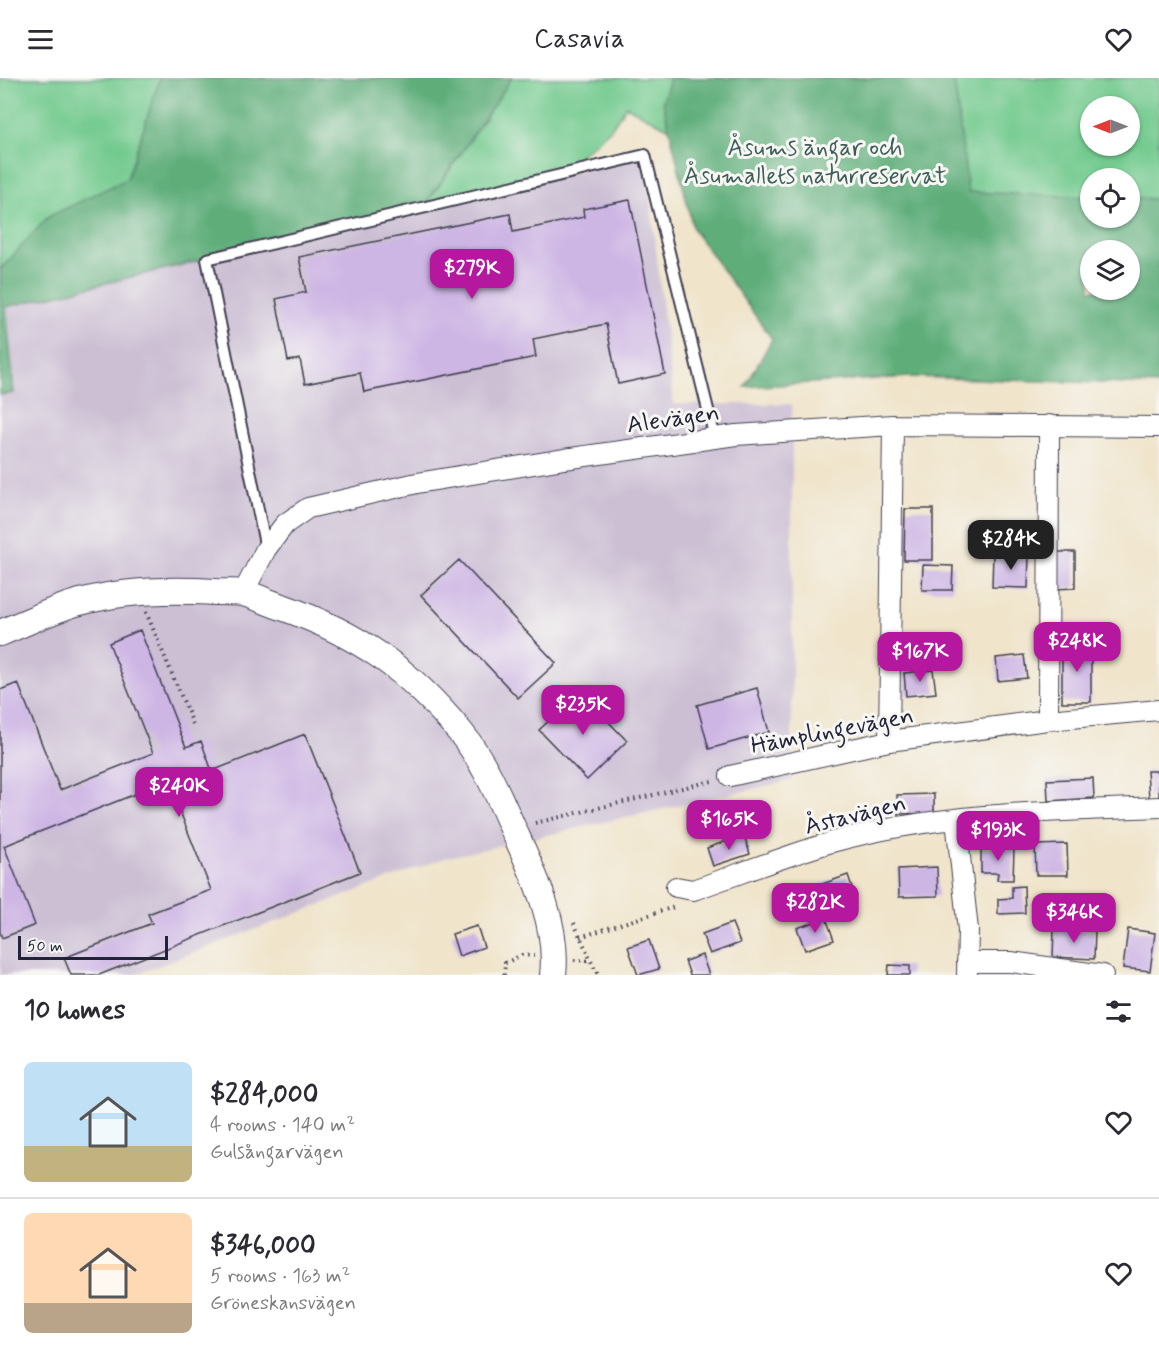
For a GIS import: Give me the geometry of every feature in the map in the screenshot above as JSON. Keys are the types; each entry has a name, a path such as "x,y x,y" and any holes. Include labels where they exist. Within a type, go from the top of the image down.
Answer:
{"street":[{"name":"Alevägen","path":"243,593 266,549 285,524 308,508 417,483 564,459 736,435 893,425 1159,427"},
{"path":"889,741 893,425"},
{"path":"1048,720 1049,425"},
{"path":"0,633 80,602 138,592 192,590 243,593 319,620 351,636 404,674 430,698 461,734 490,777 546,909 553,939 555,958 553,975"},
{"name":"Hämplingevägen","path":"730,776 889,741 1048,720 1159,710"},
{"name":"Åstavägen","path":"680,895 832,842 920,824 1034,812 1159,807"},
{"path":"956,820 968,930 967,969 1011,962 1103,975"}],"lane":[{"path":"266,549 207,259 645,155 715,438"}],"path":[{"path":"138,592 193,724"},
{"path":"535,832 532,824 730,776"},
{"path":"580,937 680,895"},
{"path":"571,915 595,970 600,975"}],"shaded area":[{"path":"645,155 674,404 792,404 792,780 444,858 134,975 0,975 0,395 14,393 6,307"}],"green space":[{"name":"Åsums ängar och Åsumallets naturreservat","path":"0,78 1159,78 1159,239 1106,228 1140,228 1140,168 1080,168 1080,223 698,144 626,106 611,129 558,175 424,207 471,139 4,265 0,270"},
{"path":"160,78 512,78 424,207 6,307 14,393 0,395 0,270 48,217 127,179"},
{"path":"670,78 954,78 968,192 1080,197 1080,228 1140,228 1140,198 1159,199 1159,385 910,377 745,387 772,339 693,229 663,102"}],"building":[{"path":"630,200 665,374 618,384 606,324 533,339 536,357 364,392 360,373 305,384 300,359 288,361 276,299 306,292 299,257 510,214 513,232 584,217 583,209"},
{"path":"905,509 933,509 933,560 904,560"},
{"path":"1054,552 1075,552 1075,588 1055,589"},
{"path":"993,553 1029,554 1028,588 992,587"},
{"path":"459,560 556,663 518,698 421,595"},
{"path":"923,565 953,566 952,590 922,590"},
{"path":"140,630 186,747 201,741 212,771 305,734 360,872 99,975 71,975 64,958 152,923 148,914 211,890 168,781 4,846 35,925 2,938 0,932 0,690 18,683 60,790 153,753 109,643"},
{"path":"1062,645 1091,645 1091,702 1062,702"},
{"path":"1024,655 1027,678 998,681 996,658"},
{"path":"933,670 936,693 906,696 904,673"},
{"path":"757,688 769,732 709,749 697,705"},
{"path":"580,692 627,741 587,780 539,730"},
{"path":"1147,771 1159,771 1159,798 1149,798"},
{"path":"1093,778 1094,798 1048,801 1047,780"},
{"path":"934,794 934,813 898,814 897,795"},
{"path":"744,835 750,854 713,866 707,848"},
{"path":"1067,844 1068,875 1036,875 1035,845"},
{"path":"981,847 1014,848 1013,880 997,880 998,873 981,873"},
{"path":"937,867 938,896 899,897 898,869"},
{"path":"848,875 855,896 815,910 808,889"},
{"path":"1024,886 1025,913 998,914 998,899 1012,898 1012,887"},
{"path":"826,918 834,940 805,950 797,928"},
{"path":"732,923 740,943 710,954 702,934"},
{"path":"477,926 484,947 459,956 452,934"},
{"path":"1054,929 1095,931 1094,959 1053,957"},
{"path":"1128,929 1155,933 1150,971 1123,968"},
{"path":"649,940 659,969 638,975 628,947"},
{"path":"702,955 709,975 690,975 685,961"},
{"path":"889,965 910,966 910,975 888,975"}]}
